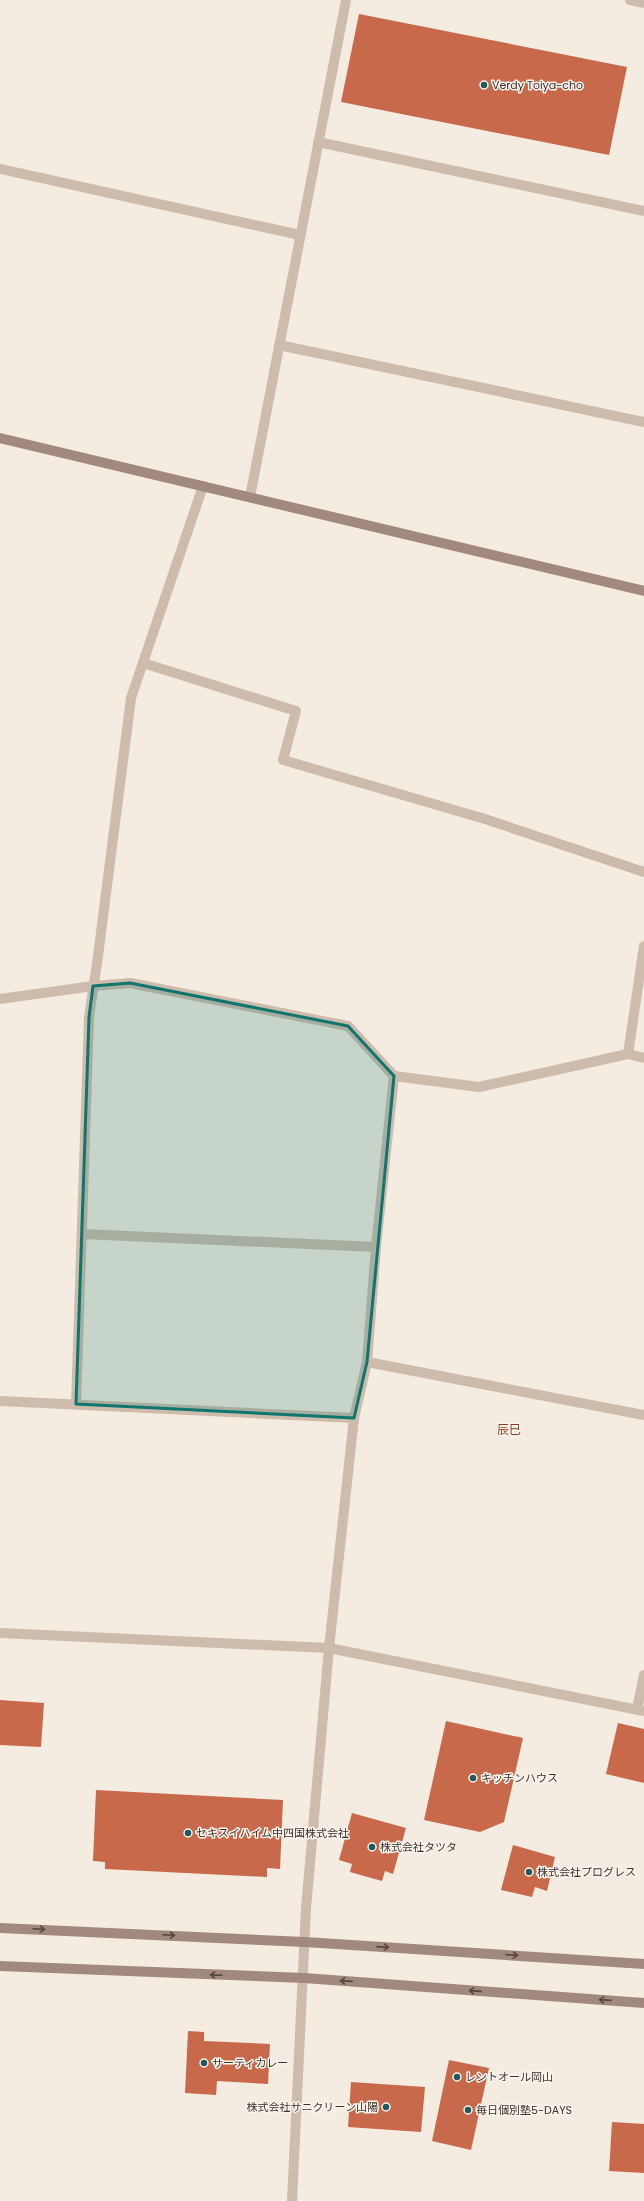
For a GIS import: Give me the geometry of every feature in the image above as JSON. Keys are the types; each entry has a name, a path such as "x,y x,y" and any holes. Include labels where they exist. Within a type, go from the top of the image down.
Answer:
{"street":[{"path":"250,497 346,0"},
{"path":"630,0 644,3"},
{"path":"318,142 644,211"},
{"path":"0,169 300,235"},
{"path":"279,345 644,422"},
{"path":"0,438 644,591"},
{"path":"76,1404 89,1017 131,698 203,486"},
{"path":"143,663 296,711 283,760 485,819 644,872"},
{"path":"628,1054 644,946"},
{"path":"0,999 93,986 130,983 348,1026 394,1076 479,1087 628,1054 644,1058"},
{"path":"292,2201 304,1978 306,1908 329,1648 354,1418 367,1362 376,1247 394,1076"},
{"path":"82,1234 376,1247"},
{"path":"367,1362 644,1415"},
{"path":"0,1401 354,1418"},
{"path":"0,1633 329,1648 640,1710 644,1675"},
{"path":"0,1928 305,1942 644,1964"},
{"path":"0,1966 304,1978 644,2003"}],"highlighted area":[{"path":"130,983 348,1026 394,1076 367,1362 354,1418 76,1404 89,1017 93,986"}],"building":[{"name":"Verdy Toiya-cho","path":"359,14 627,67 609,155 341,102"},
{"path":"0,1700 44,1703 41,1747 0,1745"},
{"path":"446,1721 523,1738 504,1822 480,1832 424,1820"},
{"path":"618,1723 644,1729 644,1783 606,1774"},
{"path":"96,1790 283,1800 280,1869 267,1868 267,1877 105,1869 105,1862 93,1861"},
{"path":"352,1813 406,1828 393,1874 385,1871 382,1881 350,1872 352,1864 339,1860"},
{"name":"株式会社プログレス","path":"513,1845 555,1857 547,1891 535,1887 532,1897 501,1890"},
{"path":"188,2031 204,2032 204,2041 270,2044 268,2084 217,2081 216,2095 185,2093"},
{"path":"449,2060 489,2068 471,2150 432,2141"},
{"path":"351,2082 425,2087 421,2132 348,2127"},
{"path":"612,2122 644,2124 644,2173 609,2171"}],"place":[{"name":"Verdy Toiya-cho","path":"484,85"},
{"name":"キッチンハウス","path":"473,1778"},
{"name":"セキスイハイム中四国株式会社","path":"188,1833"},
{"name":"株式会社タツタ","path":"372,1847"},
{"name":"株式会社プログレス","path":"529,1872"},
{"name":"サーティカレー","path":"204,2063"},
{"name":"レントオール岡山","path":"457,2077"},
{"name":"株式会社サニクリーン山陽","path":"386,2107"},
{"name":"毎日個別塾5-DAYS","path":"468,2110"}],"district":[{"name":"辰巳","path":"509,1429"}]}
